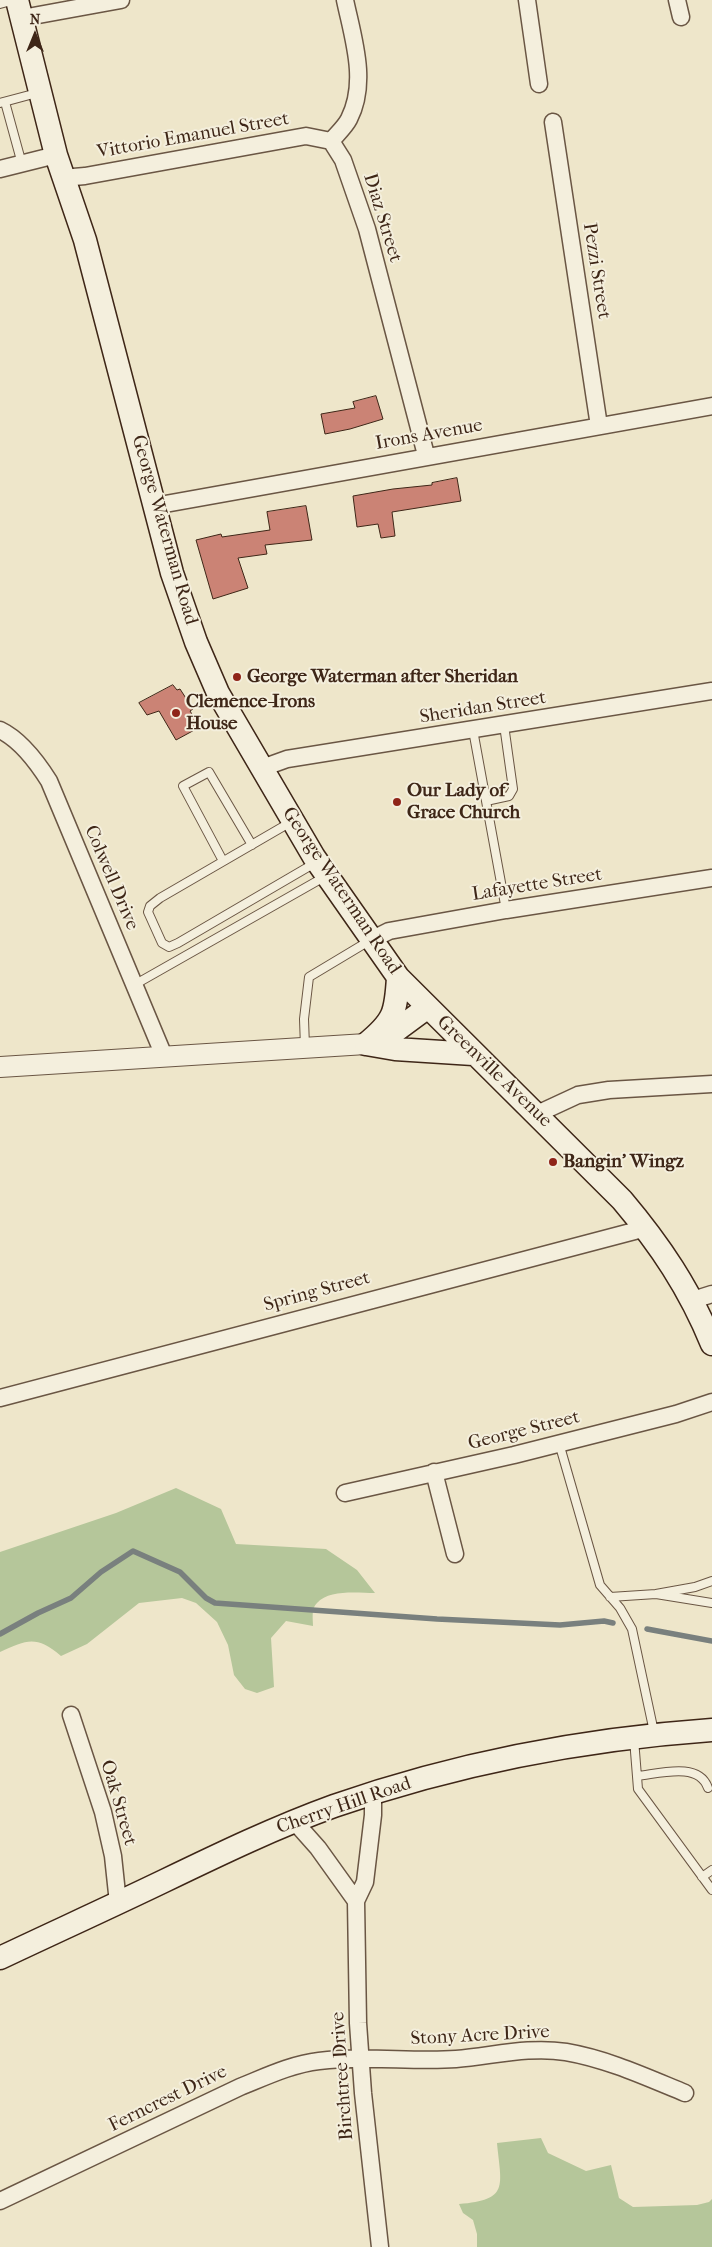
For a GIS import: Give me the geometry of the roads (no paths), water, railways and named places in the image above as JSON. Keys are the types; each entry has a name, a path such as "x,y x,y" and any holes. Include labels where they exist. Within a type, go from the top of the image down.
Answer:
{"main road":[{"name":"George Waterman Road","path":"18,6 62,178 84,240 144,459 172,573 203,659 218,693 322,869 398,977 428,1007"},
{"path":"366,1044 383,1030 394,1015 398,977"},
{"name":"Greenville Avenue","path":"390,1035 428,1007 473,1054 537,1114 622,1200 646,1228 674,1268 702,1297 712,1344"},
{"path":"366,1044 395,1049 473,1054"},
{"name":"Cherry Hill Road","path":"0,1958 294,1822 374,1793 428,1777 549,1750 644,1736 708,1731"}],"street":[{"path":"18,6 121,0"},
{"path":"331,140 348,120 358,93 355,49 345,0"},
{"path":"527,0 539,84"},
{"path":"678,0 681,17"},
{"name":"Pezzi Street","path":"553,122 599,426"},
{"name":"Vittorio Emanuel Street","path":"62,178 85,176 306,136 331,140"},
{"name":"Diaz Street","path":"331,140 343,160 367,229 426,456"},
{"path":"0,169 56,155"},
{"name":"Irons Avenue","path":"154,506 712,406"},
{"name":"Sheridan Street","path":"262,768 287,760 712,692"},
{"name":"Colwell Drive","path":"0,730 22,746 49,781 164,1056"},
{"name":"Lafayette Street","path":"371,940 389,931 506,910 712,878"},
{"name":"Greenville Avenue","path":"0,1067 366,1044 390,1035"},
{"path":"537,1114 578,1095 609,1090 712,1084"},
{"name":"Spring Street","path":"0,1398 646,1228"},
{"name":"George Street","path":"345,1492 514,1455 676,1414 712,1402"},
{"path":"434,1472 455,1554"},
{"name":"Oak Street","path":"71,1715 103,1812 113,1856 118,1903"},
{"name":"Birchtree Drive","path":"374,1793 374,1815 365,1882 356,1901 358,2023 370,2164 380,2247"},
{"path":"294,1822 318,1848 356,1901"},
{"name":"Stony Acre Drive","path":"362,2058 429,2061 529,2050 548,2050 586,2056 632,2071 685,2093"},
{"name":"Ferncrest Drive","path":"0,2201 270,2074 318,2061 362,2058"}],"lane":[{"path":"0,4 18,6"},
{"path":"22,164 2,102 39,92"},
{"path":"486,801 509,796 513,789 504,725"},
{"path":"472,730 506,910"},
{"path":"224,861 183,786 209,772 252,845"},
{"path":"293,821 160,898 150,906 148,912 162,944 169,947 178,943 322,869"},
{"path":"134,985 322,869"},
{"path":"305,1048 304,1019 308,977 371,940"},
{"path":"559,1443 600,1585 620,1608 632,1629 644,1736 637,1776 638,1789 712,1890"},
{"path":"610,1598 656,1594 695,1587 712,1581"},
{"path":"656,1594 712,1603"},
{"path":"637,1776 686,1771 699,1774 706,1782 708,1788"},
{"path":"702,1877 712,1870"}],"waterway":[{"path":"0,1634 38,1613 71,1598 101,1572 133,1551 180,1572 206,1598 215,1603 437,1619 560,1625 604,1621 613,1623"},
{"path":"647,1629 712,1641"}],"place":[{"name":"George Waterman after Sheridan","path":"237,677"},
{"name":"Clemence-Irons House","path":"176,713"},
{"name":"Our Lady of Grace Church","path":"397,802"},
{"name":"Bangin' Wingz","path":"553,1162"}]}
